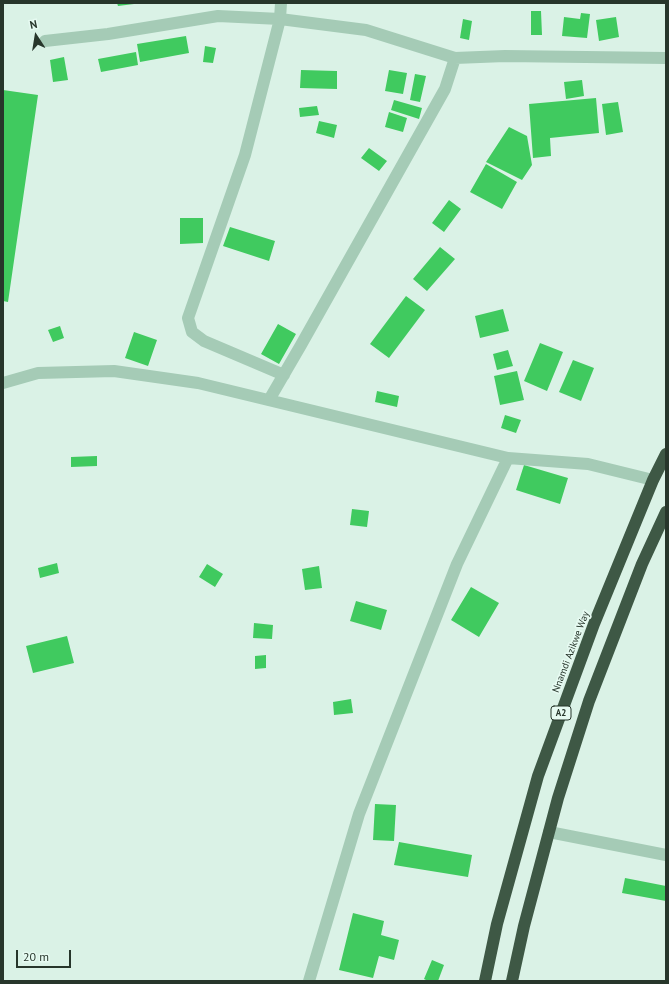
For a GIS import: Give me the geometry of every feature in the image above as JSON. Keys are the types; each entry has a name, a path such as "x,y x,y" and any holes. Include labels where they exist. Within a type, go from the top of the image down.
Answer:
{"highway":[{"name":"Nnamdi Azikwe Way","path":"485,981 496,924 538,776 594,624 653,480 666,454"},
{"name":"A2","path":"512,981 524,926 558,798 589,701 642,564 666,512"},
{"path":"568,694 589,701"}],"street":[{"path":"281,3 280,18 245,155 188,318 192,332 204,341 284,375"},
{"path":"45,41 108,34 218,16 280,18 366,30 455,58 505,56 666,58"},
{"path":"269,400 445,88 455,58"},
{"path":"3,383 38,373 114,371 198,383 508,458 588,464 653,480"},
{"path":"309,981 359,814 458,564 508,458"},
{"path":"549,832 666,855"}],"building":[{"path":"117,3 134,3 134,4 118,6"},
{"path":"531,11 541,11 542,35 531,35"},
{"path":"581,13 590,14 587,38 562,36 564,17 580,19"},
{"path":"616,17 619,37 599,41 596,20"},
{"path":"463,19 472,21 469,40 460,38"},
{"path":"186,36 189,53 140,62 137,44"},
{"path":"205,46 216,48 213,63 203,62"},
{"path":"136,52 138,65 101,72 98,59"},
{"path":"64,57 68,80 53,82 50,60"},
{"path":"301,70 337,71 337,89 300,88"},
{"path":"389,70 407,73 403,94 385,91"},
{"path":"415,74 426,76 420,102 410,100"},
{"path":"582,80 584,96 566,99 564,82"},
{"path":"3,90 38,95 8,302 3,301"},
{"path":"596,98 599,133 550,138 551,156 533,158 529,104"},
{"path":"394,100 422,108 419,119 391,110"},
{"path":"618,102 623,132 606,135 602,104"},
{"path":"317,106 319,115 300,117 299,108"},
{"path":"389,112 407,118 403,132 385,127"},
{"path":"319,121 337,125 334,138 316,133"},
{"path":"509,127 527,136 532,165 522,180 486,162"},
{"path":"369,148 387,161 379,171 361,158"},
{"path":"486,164 517,182 502,209 470,192"},
{"path":"449,200 461,209 444,232 432,223"},
{"path":"180,218 203,218 203,243 180,244"},
{"path":"230,227 275,241 269,261 223,246"},
{"path":"440,247 455,259 427,291 413,279"},
{"path":"406,296 425,310 389,358 370,344"},
{"path":"503,309 509,331 480,338 475,316"},
{"path":"278,324 296,334 279,364 261,354"},
{"path":"60,326 64,338 53,342 48,330"},
{"path":"134,332 157,340 148,366 125,358"},
{"path":"540,343 563,352 547,391 524,381"},
{"path":"508,350 513,366 497,370 493,354"},
{"path":"573,360 594,368 581,401 559,392"},
{"path":"517,371 524,400 500,405 494,376"},
{"path":"377,391 399,396 397,407 375,402"},
{"path":"505,415 521,420 516,433 501,428"},
{"path":"97,456 97,466 71,467 71,457"},
{"path":"524,465 568,478 560,504 516,490"},
{"path":"352,509 369,511 367,527 350,525"},
{"path":"57,563 59,573 40,578 38,568"},
{"path":"207,564 223,574 215,587 199,577"},
{"path":"319,566 322,588 305,590 302,569"},
{"path":"471,587 499,603 479,637 451,620"},
{"path":"356,601 387,610 381,630 350,621"},
{"path":"254,623 273,625 272,639 253,638"},
{"path":"67,636 74,663 33,673 26,646"},
{"path":"266,655 266,668 255,669 255,656"},
{"path":"351,699 353,713 334,715 333,702"},
{"path":"375,804 396,805 394,841 373,840"},
{"path":"399,842 472,855 468,877 394,865"},
{"path":"625,878 666,886 666,901 622,893"},
{"path":"353,913 384,921 381,935 399,940 394,960 379,956 373,978 339,970"},
{"path":"432,960 444,965 438,981 428,981 424,979"}]}
